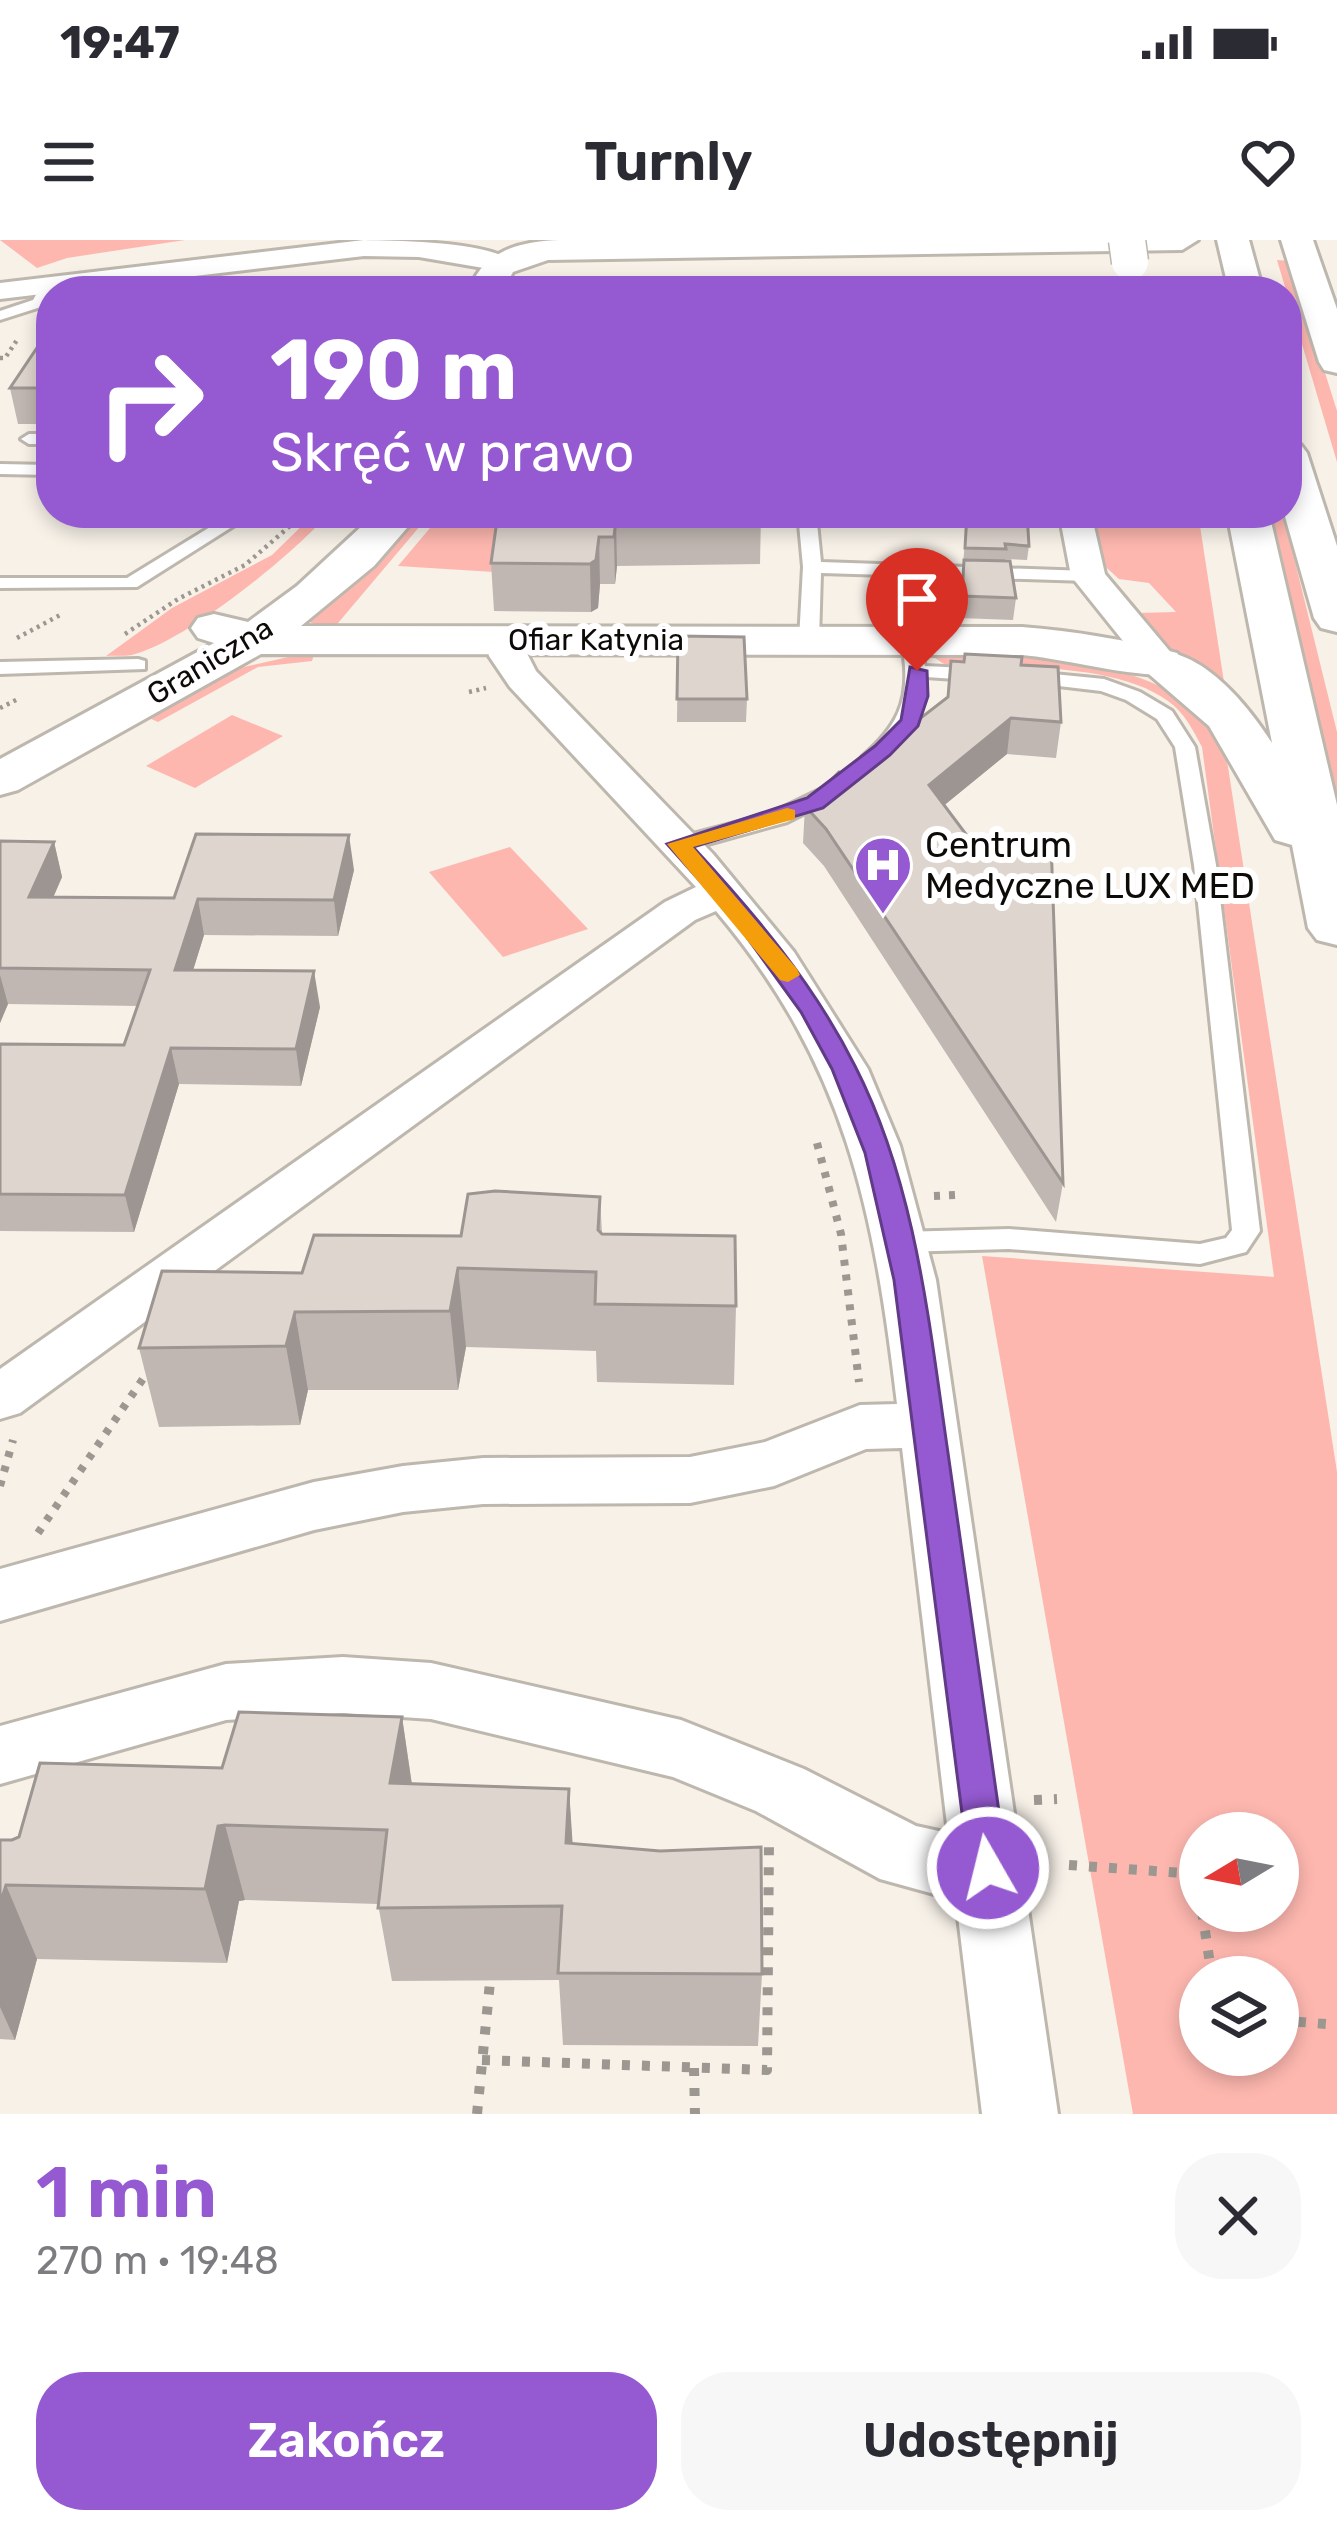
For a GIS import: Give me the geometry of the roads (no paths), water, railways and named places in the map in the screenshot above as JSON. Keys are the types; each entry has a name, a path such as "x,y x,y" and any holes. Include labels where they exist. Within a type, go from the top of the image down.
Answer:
{"main road":[{"path":"453,270 498,264 535,252 582,248 1191,255"},
{"path":"1300,250 1337,362"},
{"path":"1302,504 1337,618"},
{"name":"Graniczna","path":"0,739 138,665 232,634 338,528"},
{"name":"Graniczna","path":"0,779 344,569 384,528"},
{"path":"1251,528 1334,913"},
{"name":"Ofiar Katynia","path":"232,634 809,640 914,656 1056,644 1160,663"},
{"path":"1160,663 1200,686 1234,719 1334,913"}],"street":[{"path":"147,276 364,248 408,248 453,270"},
{"path":"0,291 36,289"},
{"path":"1079,528 1088,576 1160,663"},
{"path":"503,640 506,656 523,680 722,891 795,984 844,1069 878,1153 900,1242 928,1426 1020,2114"},
{"path":"0,1398 680,911 722,891"},
{"path":"13,1573 403,1489 483,1481 690,1480 774,1463 860,1427 928,1426"},
{"path":"0,1755 226,1692 343,1685 431,1691 681,1749 780,1790 905,1856 959,1868 988,1868"}],"lane":[{"path":"0,316 36,304"},
{"path":"29,439 36,439"},
{"path":"0,469 36,470"},
{"path":"0,583 131,583 221,528"},
{"path":"808,528 809,640"},
{"path":"812,567 1088,576"},
{"path":"679,844 815,803 883,751 910,722 918,696 914,656 1104,685 1165,716 1185,747 1205,865 1246,1231 1236,1244 1200,1254 1009,1240 900,1242"},
{"name":"Graniczna","path":"0,668 138,665"}],"place":[{"name":"Centrum Medyczne LUX MED","path":"883,916"}]}
